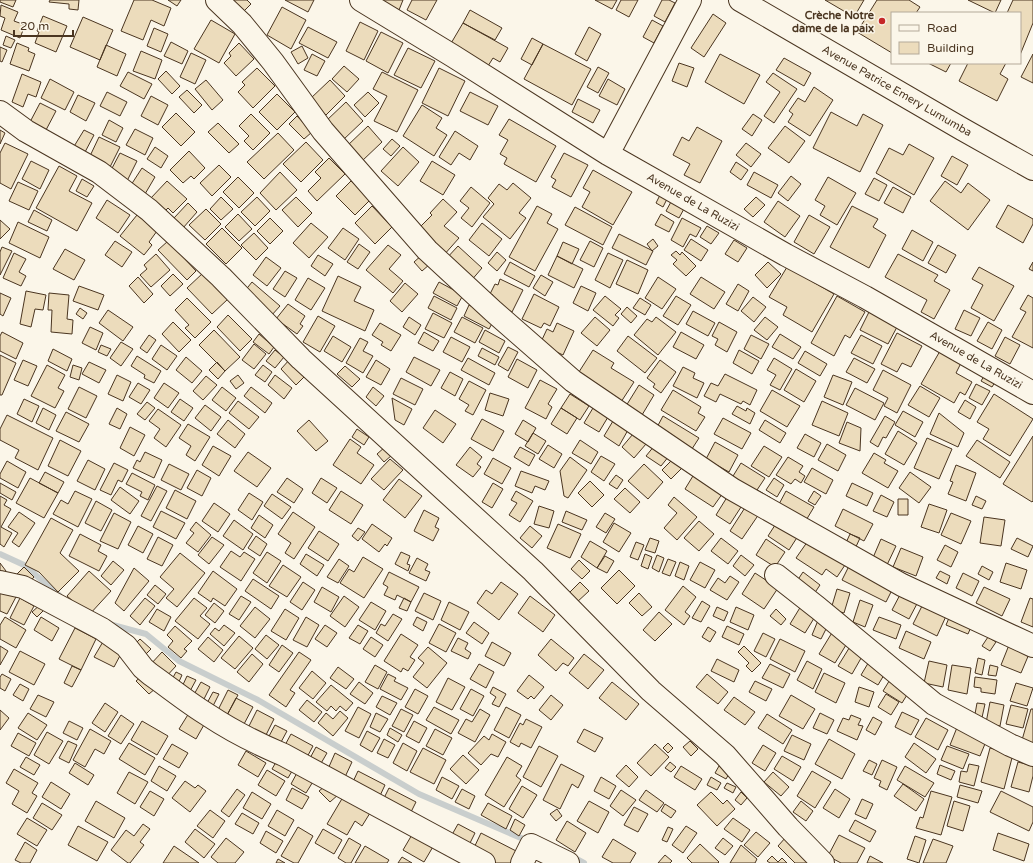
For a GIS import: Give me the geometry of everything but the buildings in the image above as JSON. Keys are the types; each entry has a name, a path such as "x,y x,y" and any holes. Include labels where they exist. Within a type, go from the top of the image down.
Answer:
{"street":[{"path":"218,0 242,24 273,62 323,131 427,250 493,311 573,381 732,489 902,585 1033,646"},
{"name":"Avenue de La Ruzizi","path":"361,0 608,154 786,256 865,297 1033,393"},
{"path":"608,154 690,0"},
{"name":"Avenue Patrice Emery Lumumba","path":"740,0 962,129 1033,168"},
{"path":"0,112 26,131 99,172 149,210 221,277 301,358 532,571 651,691 725,756 788,827 823,863"},
{"path":"776,576 818,608 934,704 1010,745 1033,755"},
{"path":"0,582 23,587 102,629 126,646 143,668 150,674 207,715 228,728 284,755 484,863"},
{"path":"522,863 531,844 568,863"}],"waterway":[{"path":"0,554 24,565 59,595"},
{"path":"109,624 146,634 179,661 258,700 419,794 528,841"},
{"path":"571,856 584,863"}],"place":[{"name":"Crèche Notre dame de la paix","path":"882,21"}]}
